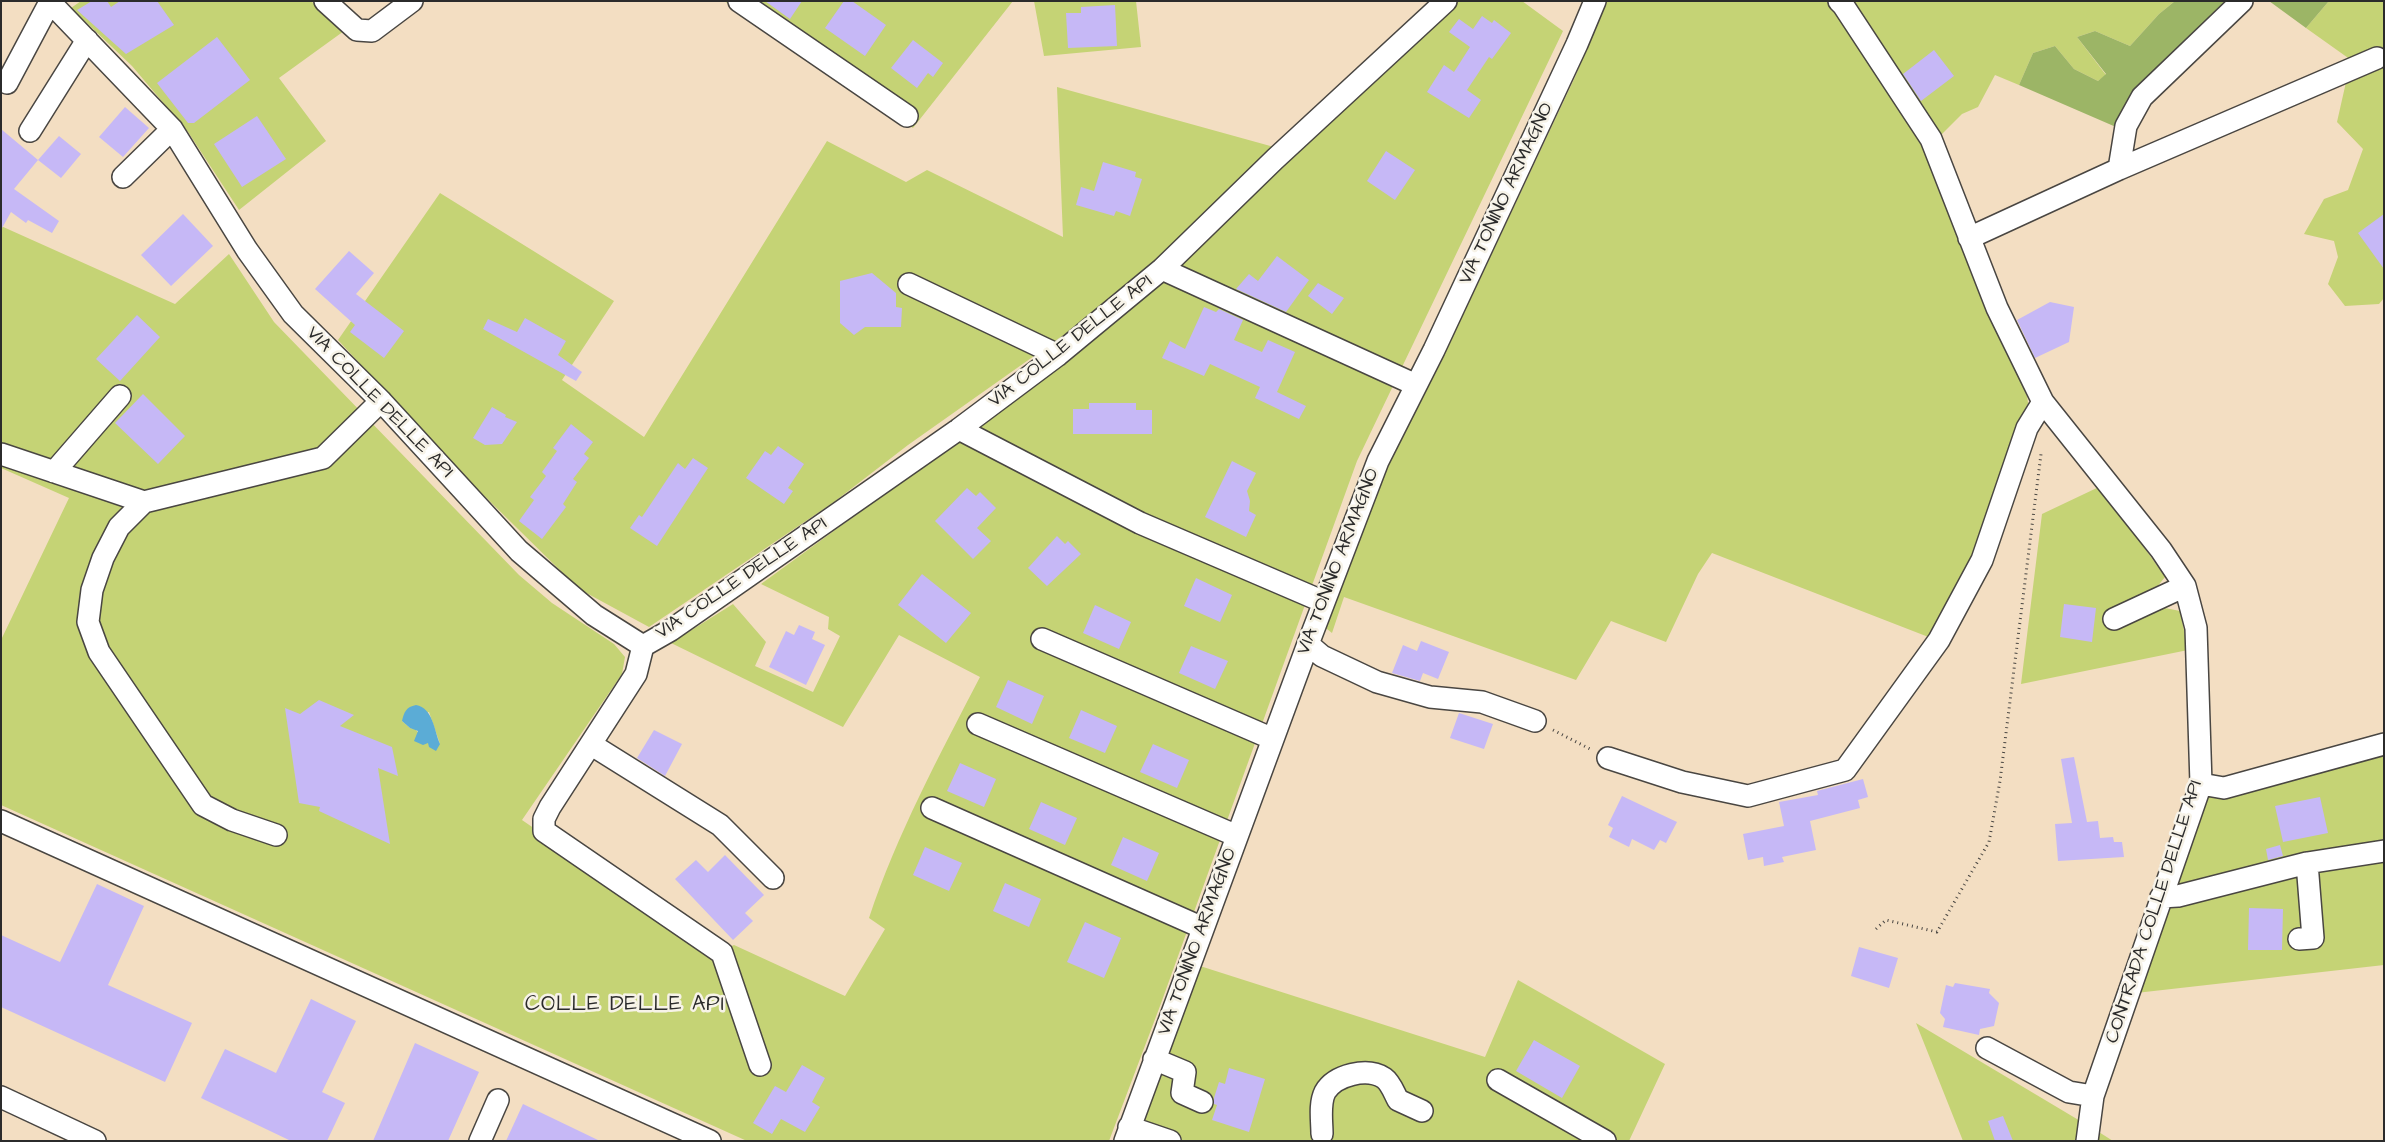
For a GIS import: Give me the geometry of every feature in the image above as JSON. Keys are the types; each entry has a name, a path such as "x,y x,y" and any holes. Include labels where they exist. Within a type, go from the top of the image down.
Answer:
{"street":[{"path":"325,1 357,30 372,30 412,1"},
{"path":"739,1 907,116"},
{"name":"VIA COLLE DELLE API","path":"54,3 172,129 247,250 293,314 381,401 519,551 594,615 643,646 679,624 959,429 1058,355 1162,270 1275,159 1446,1"},
{"name":"VIA TONINO ARMAGNO","path":"1127,1134 1308,644 1378,461 1416,385 1573,53 1595,1"},
{"name":"CONTRADA COLLE DELLE API","path":"1839,1 1844,5 1931,139 1997,308 2042,402 2160,550 2185,586 2196,628 2201,784 2093,1096 2087,1141"},
{"path":"2119,169 2126,126 2142,97 2242,1"},
{"path":"7,83 54,3"},
{"path":"30,131 87,40"},
{"path":"1969,238 2119,169 2378,58"},
{"path":"123,177 172,129"},
{"path":"1162,270 1416,385"},
{"path":"909,284 1058,355"},
{"path":"54,472 120,396"},
{"path":"276,835 232,820 203,805 99,652 88,622 92,590 103,558 119,527 144,502 323,458 381,401"},
{"path":"1608,758 1682,782 1748,796 1845,770 1939,640 1982,560 2011,480 2026,428 2042,402"},
{"path":"959,429 1140,523 1324,602"},
{"path":"1,454 144,502"},
{"path":"2114,619 2185,586"},
{"path":"1042,639 1273,739"},
{"path":"1308,644 1322,656 1377,682 1430,697 1482,702 1535,721"},
{"path":"643,646 636,674 592,745 550,807 544,819 544,830 722,953 760,1065"},
{"path":"978,724 1237,836"},
{"path":"2201,784 2224,788 2384,744"},
{"path":"592,745 720,825 773,878"},
{"path":"932,808 1203,928"},
{"path":"1,821 710,1141"},
{"path":"2161,897 2178,896 2307,863 2384,851"},
{"path":"2299,939 2313,938 2307,863"},
{"path":"1988,1048 2069,1092 2093,1096"},
{"path":"1154,1059 1185,1072 1182,1093 1202,1102"},
{"path":"1326,1139 1322,1108 1325,1093 1332,1084 1342,1077 1370,1073 1384,1078 1392,1086 1398,1100 1422,1111"},
{"path":"1498,1080 1605,1141"},
{"path":"1,1097 88,1139"},
{"path":"480,1141 498,1100"},
{"path":"1127,1134 1170,1141"}],"path":[{"path":"1876,929 1886,920 1937,932 1989,842 2000,781 2042,444"},
{"path":"1535,721 1608,758"}],"green space":[{"path":"81,1 311,1 344,31 279,78 326,141 239,210 188,132 132,66 71,8"},
{"path":"724,1 1013,1 913,128"},
{"path":"1034,1 1136,1 1141,47 1044,56"},
{"path":"1456,1 1522,1 1563,31 1357,461 1160,1006 1109,1141 747,1141 1,805 1,640 69,498 1,468 1,226 175,304 229,254 274,322 519,575 552,603 614,644 625,657 622,674 522,820 715,953 734,945 845,996 885,929 869,918 892,856 949,736 980,677 899,635 843,727 671,643 733,604 766,642 755,666 813,692 840,636 828,629 829,617 761,584 1063,364","holes":["429,712 440,744 428,743 415,729 410,728 402,721"]},
{"path":"1607,1 1827,1 1839,12 1924,141 1991,313 2027,396 2029,410 1982,543 1931,638 1712,553 1698,574 1666,642 1611,621 1576,680 1344,597 1332,633 1322,625 1382,472 1439,366 1575,77"},
{"path":"1842,1 2175,1 2159,14 2130,46 2095,31 2077,37 2106,75 2098,81 2074,69 2055,46 2033,53 2019,85 1995,75 1978,107 1962,114 1936,140"},
{"path":"2175,1 2233,1 2116,127 2019,85 2033,53 2055,46 2074,69 2098,81 2106,74 2077,37 2095,31 2130,46 2159,14"},
{"path":"2269,1 2329,1 2306,28"},
{"path":"2329,1 2384,1 2384,298 2379,304 2345,306 2328,284 2338,257 2334,241 2304,234 2324,199 2348,190 2363,149 2337,122 2351,60 2306,28"},
{"path":"1057,87 1274,147 1154,264 1068,332 908,445 834,502 649,627 579,589 458,470 338,340 440,193 614,301 562,380 644,437 827,141 906,182 927,170 1063,237"},
{"path":"2101,486 2165,577 2157,587 2165,608 2180,611 2188,650 2021,684 2042,514"},
{"path":"2384,752 2384,965 2136,993 2207,795"},
{"path":"1200,966 1485,1057 1518,980 1665,1064 1629,1141 1136,1141"},
{"path":"1916,1023 2102,1134 2113,1141 1963,1141"}],"water":[{"path":"416,705 426,710 432,720 440,744 436,751 429,747 428,743 423,745 414,741 418,731 410,728 402,721 406,710"}],"building":[{"path":"92,1 107,1 111,7 120,1 157,1 174,25 126,54 77,10"},
{"path":"765,1 802,1 790,19"},
{"path":"844,1 852,1 886,25 865,56 825,28"},
{"path":"1115,5 1117,46 1068,48 1066,13 1081,13 1081,7"},
{"path":"1482,16 1492,23 1494,20 1511,33 1492,59 1489,57 1467,90 1481,100 1469,118 1427,92 1444,65 1454,72 1470,47 1449,32 1459,19 1473,29"},
{"path":"217,37 250,80 194,123 188,123 157,83"},
{"path":"913,40 943,63 933,77 928,73 917,88 891,68"},
{"path":"1934,50 1954,76 1921,101 1903,74"},
{"path":"125,107 149,128 123,157 99,137"},
{"path":"257,116 286,159 242,187 214,144"},
{"path":"1,129 38,160 14,189 59,221 52,233 28,220 26,223 11,212 1,230"},
{"path":"59,136 81,154 61,178 38,160"},
{"path":"1386,151 1415,170 1395,200 1367,181"},
{"path":"1103,162 1136,172 1135,177 1142,179 1130,216 1116,211 1114,216 1076,205 1081,187 1094,191"},
{"path":"183,214 213,246 171,286 141,255"},
{"path":"2384,214 2384,269 2358,233"},
{"path":"349,251 374,273 356,294 404,331 384,358 350,332 355,325 315,289"},
{"path":"1277,256 1309,280 1286,312 1236,289 1249,274 1258,281"},
{"path":"872,273 896,293 896,307 902,308 901,327 865,327 854,335 840,323 840,281"},
{"path":"1318,283 1344,298 1332,314 1308,296"},
{"path":"2050,302 2074,307 2069,342 2035,358 2017,320"},
{"path":"1204,307 1216,312 1219,309 1243,320 1234,340 1262,352 1268,340 1295,352 1277,392 1306,406 1299,419 1255,398 1260,387 1210,364 1204,376 1162,358 1170,341 1185,349"},
{"path":"137,315 160,337 120,381 96,359"},
{"path":"525,318 566,341 558,355 582,372 576,381 483,329 488,319 517,332"},
{"path":"143,394 185,436 158,464 115,423"},
{"path":"1089,403 1136,403 1136,410 1152,410 1152,434 1073,434 1073,409 1089,409"},
{"path":"492,407 506,415 505,417 517,422 502,444 485,445 473,438"},
{"path":"571,424 593,442 584,454 589,458 573,479 577,482 563,504 566,507 542,539 519,521 534,500 530,497 546,476 542,472 557,451 553,448"},
{"path":"778,446 804,464 788,488 793,491 784,504 746,478 765,451 771,455"},
{"path":"693,458 708,468 657,546 630,528 639,515 642,517 678,463 685,469"},
{"path":"1232,461 1256,473 1247,491 1250,501 1249,511 1256,515 1246,537 1205,517"},
{"path":"967,488 976,496 980,492 996,508 977,528 991,541 973,559 935,521"},
{"path":"1057,536 1065,544 1068,541 1081,554 1047,586 1028,568"},
{"path":"922,574 971,613 946,643 898,605"},
{"path":"1196,578 1232,595 1220,622 1184,606"},
{"path":"2064,604 2096,608 2092,642 2060,637"},
{"path":"1095,605 1131,622 1119,649 1083,633"},
{"path":"799,625 815,632 812,639 825,645 806,685 769,667 786,631 794,635"},
{"path":"1421,641 1449,652 1438,679 1423,673 1420,681 1392,673 1403,645 1417,651"},
{"path":"1191,646 1228,661 1215,689 1179,673"},
{"path":"1008,680 1044,696 1032,724 996,707"},
{"path":"319,700 354,715 340,726 392,747 398,776 378,768 390,844 319,811 320,807 299,803 285,708 300,714"},
{"path":"1081,710 1117,726 1105,753 1069,738"},
{"path":"1459,713 1493,724 1484,749 1450,738"},
{"path":"654,730 682,744 665,776 637,758"},
{"path":"1153,744 1189,760 1177,788 1140,772"},
{"path":"2074,757 2087,822 2098,821 2100,838 2113,837 2114,842 2122,842 2124,857 2058,861 2055,824 2072,823 2061,759"},
{"path":"960,763 996,779 984,807 947,791"},
{"path":"1863,779 1868,797 1858,800 1860,808 1810,821 1816,850 1782,857 1784,862 1764,866 1763,857 1748,860 1743,834 1784,826 1779,802 1818,795 1817,791"},
{"path":"1622,796 1677,822 1666,843 1660,840 1654,850 1632,839 1629,847 1609,837 1613,828 1608,825"},
{"path":"2320,797 2328,833 2283,842 2275,806"},
{"path":"1041,802 1077,818 1065,845 1029,829"},
{"path":"1123,837 1159,853 1147,881 1111,865"},
{"path":"2280,845 2283,856 2268,860 2266,849"},
{"path":"925,847 962,863 949,891 913,875"},
{"path":"725,855 764,895 745,913 753,921 733,940 675,879 696,860 708,872"},
{"path":"1005,883 1041,899 1029,927 993,911"},
{"path":"97,884 144,906 108,985 192,1023 165,1082 1,1007 1,935 60,962"},
{"path":"2249,908 2283,909 2282,950 2248,950"},
{"path":"1085,922 1121,938 1104,978 1067,962"},
{"path":"1859,947 1898,958 1889,988 1851,976"},
{"path":"1955,983 1990,989 1989,993 1999,1003 1994,1026 1980,1029 1979,1035 1943,1027 1945,1019 1940,1013 1946,985 1953,987"},
{"path":"311,999 356,1021 322,1092 345,1103 327,1141 291,1141 201,1098 225,1049 276,1073"},
{"path":"1534,1040 1580,1066 1562,1098 1516,1071"},
{"path":"415,1043 479,1072 448,1141 373,1141"},
{"path":"802,1065 825,1078 812,1102 820,1107 805,1132 781,1119 772,1134 753,1123 775,1086 786,1092"},
{"path":"1229,1068 1265,1079 1249,1132 1212,1120 1217,1105 1214,1104 1214,1098 1219,1082 1225,1084"},
{"path":"523,1104 600,1141 506,1141"},
{"path":"2003,1116 2013,1141 1995,1141 1988,1121"}],"district":[{"name":"COLLE DELLE API","path":"625,1006"}]}
